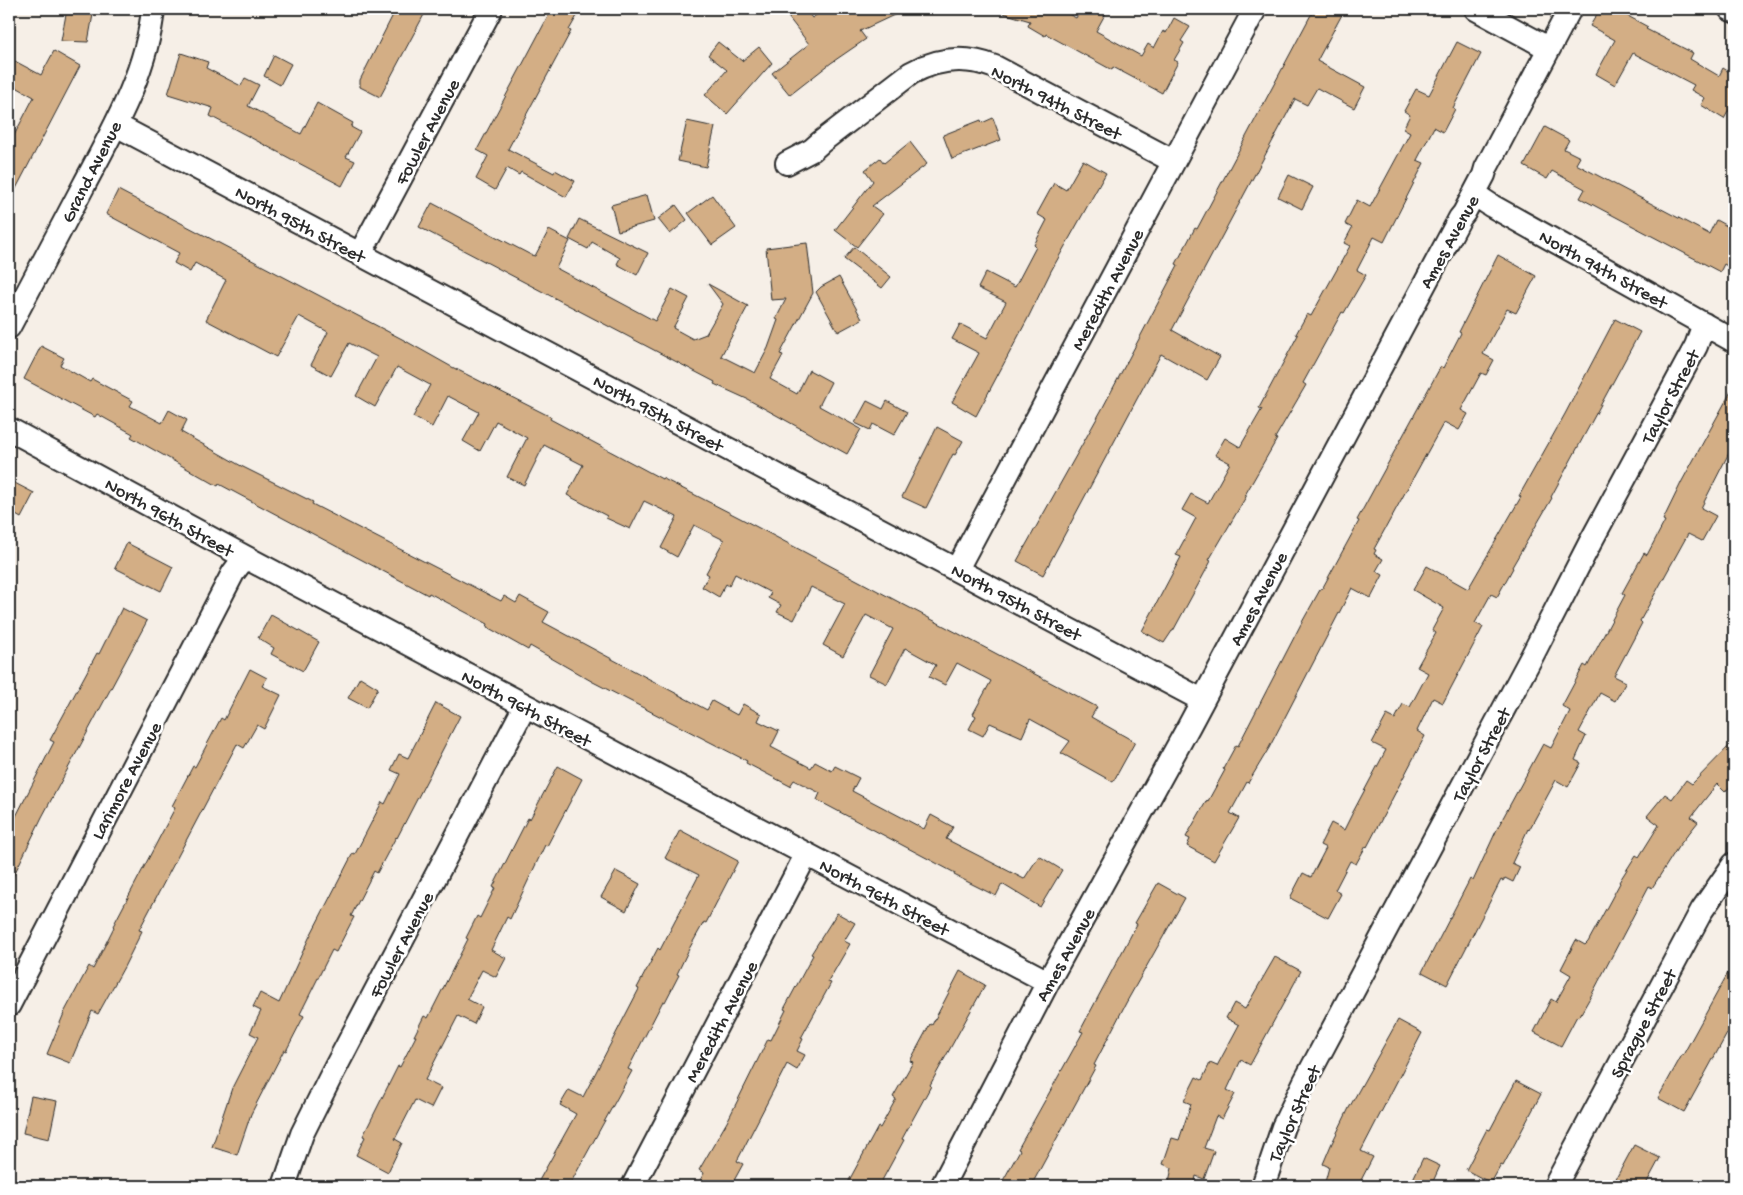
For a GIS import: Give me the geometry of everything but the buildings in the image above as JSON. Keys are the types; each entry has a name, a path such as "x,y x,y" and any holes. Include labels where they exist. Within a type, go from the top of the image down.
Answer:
{"street":[{"name":"Grand Avenue","path":"9,327 116,124 144,56 153,9"},
{"name":"Fowler Avenue","path":"360,254 491,9"},
{"name":"Meredith Avenue","path":"957,569 1255,9"},
{"path":"1476,9 1548,48"},
{"name":"Ames Avenue","path":"942,1186 1048,982 1189,726 1464,213 1548,48 1570,9"},
{"path":"1730,9 1734,11"},
{"name":"North 94th Street","path":"787,163 812,150 911,73 924,66 946,60 971,60 995,67 1174,161"},
{"name":"North 95th Street","path":"116,124 1202,700"},
{"name":"North 94th Street","path":"1474,194 1492,206 1734,341"},
{"name":"Taylor Street","path":"1263,1186 1283,1127 1304,1083 1696,346 1704,324"},
{"name":"North 96th Street","path":"9,429 245,557 1048,982"},
{"name":"Larimore Avenue","path":"9,1005 233,573 245,557"},
{"name":"Fowler Avenue","path":"284,1186 302,1134 330,1078 525,706"},
{"name":"Meredith Avenue","path":"633,1186 806,855"},
{"name":"Sprague Street","path":"1555,1186 1702,910 1734,864"}]}
